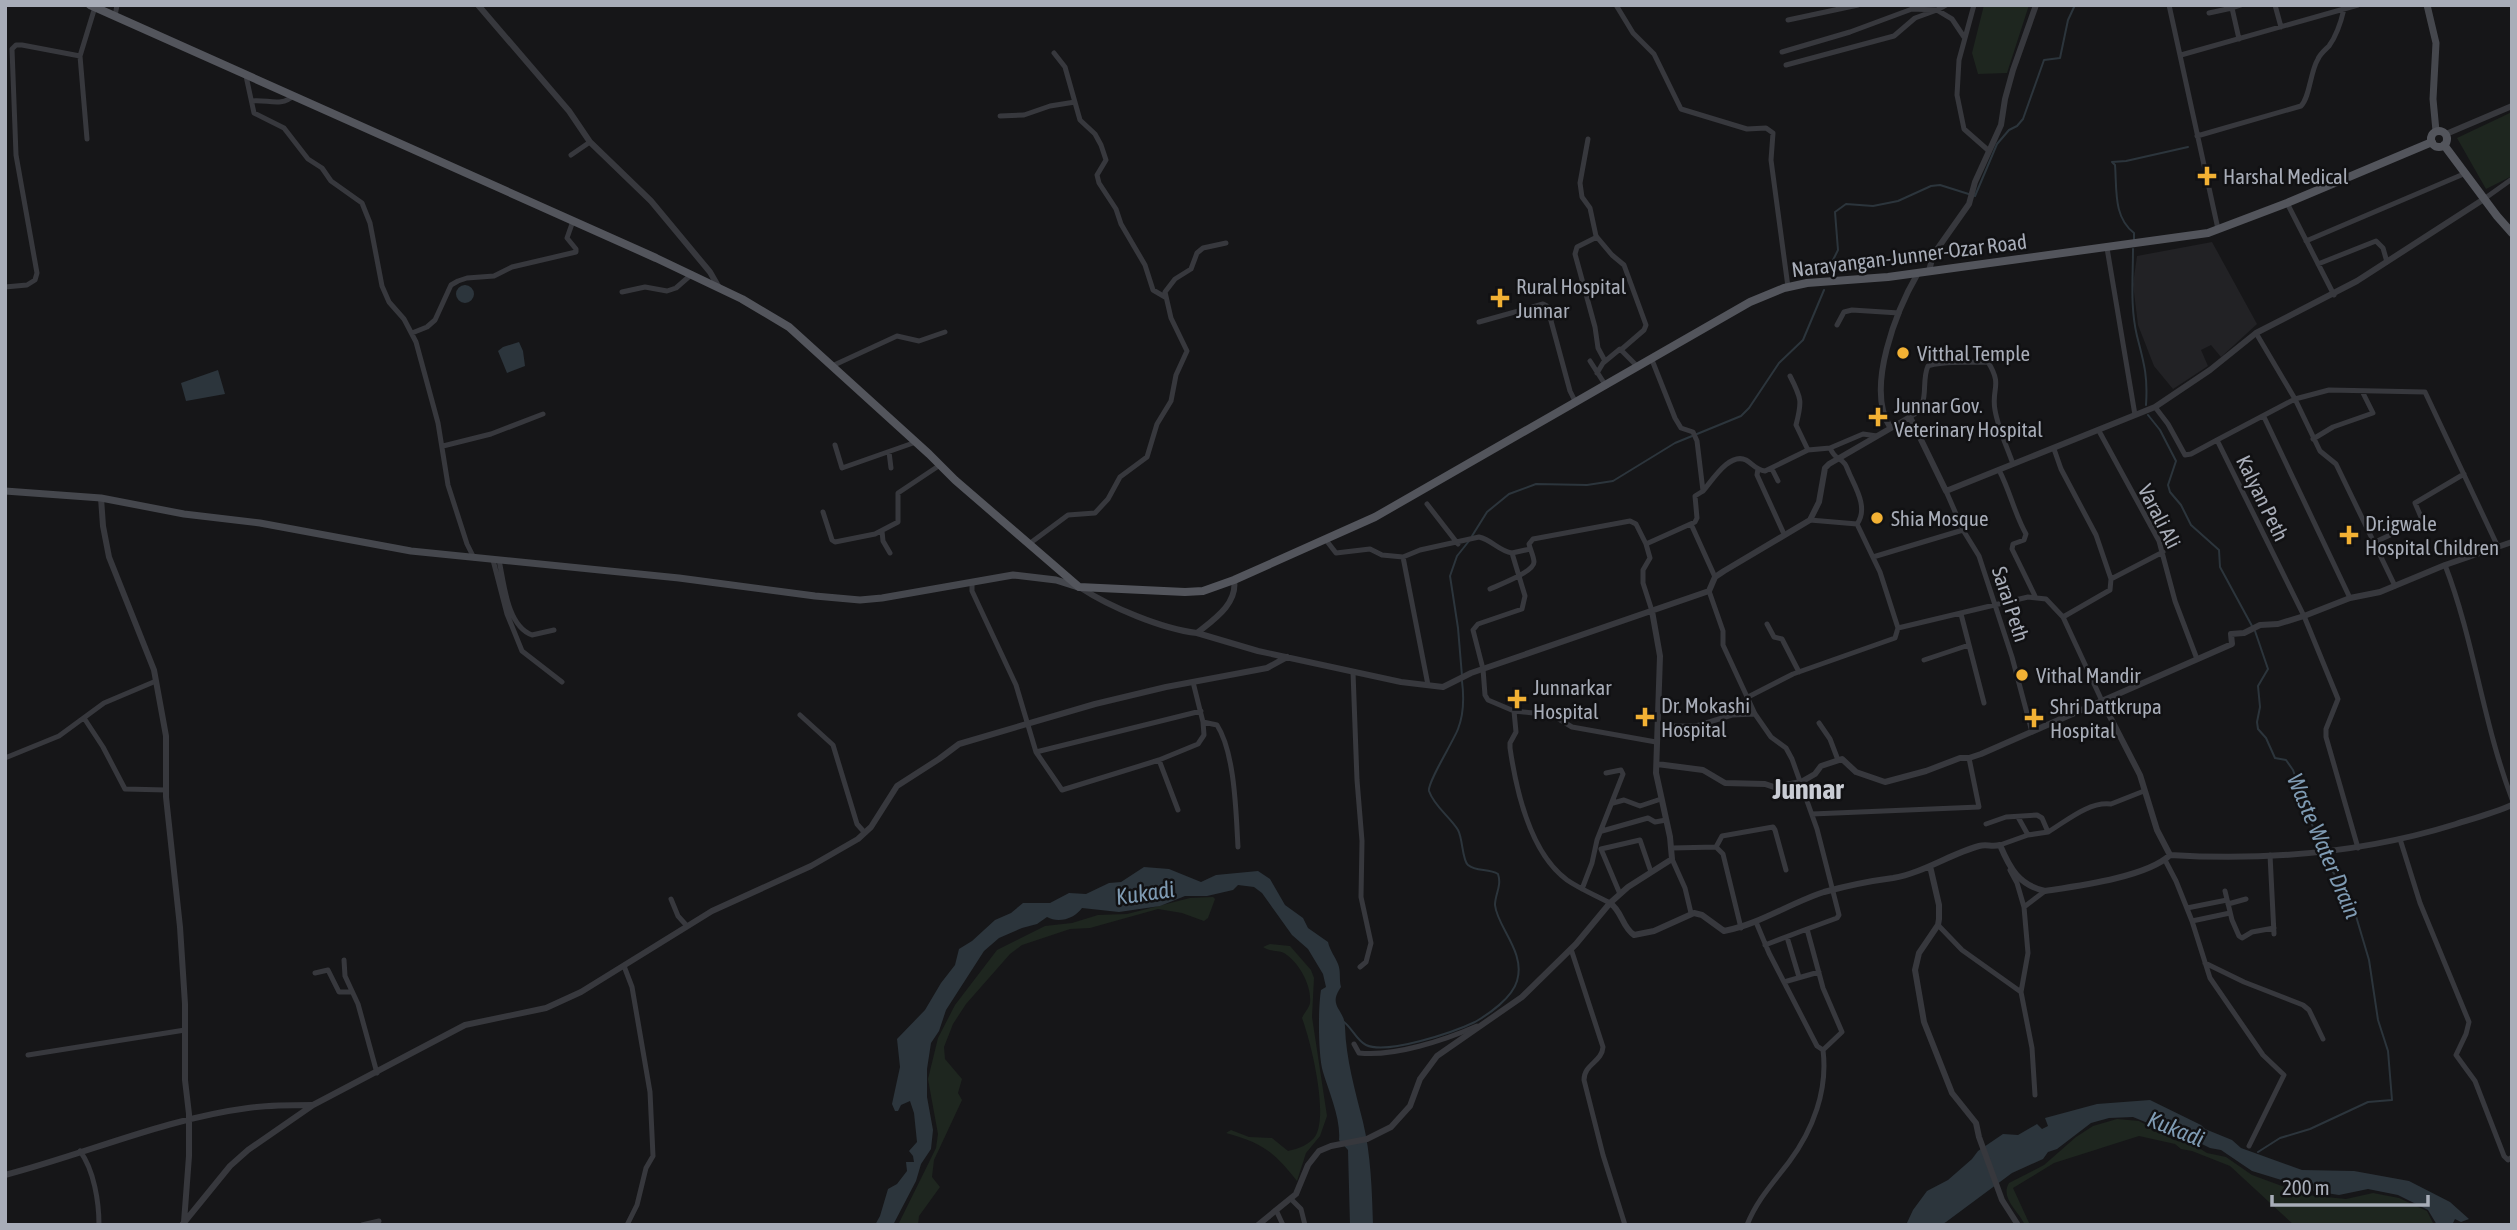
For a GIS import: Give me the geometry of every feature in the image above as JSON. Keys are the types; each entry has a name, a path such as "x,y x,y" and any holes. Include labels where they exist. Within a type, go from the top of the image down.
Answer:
{"main road":[{"path":"2427,5 2436,43 2433,99 2436,131 2432,142 2438,146 2444,145"},
{"path":"92,6 692,274 789,327 1029,545 1079,587"},
{"path":"2436,131 2446,134 2444,145"},
{"name":"Narayangan-Junner-Ozar Road","path":"1079,587 1185,592 1203,591 1234,580 1385,512 1750,302 1788,287 1918,273 2175,239 2218,229 2287,203 2432,142"},
{"path":"2444,145 2512,233"},
{"path":"5,491 102,498 370,544 474,558 642,574 860,600 1013,575 1056,580 1079,587"}],"street":[{"path":"115,16 117,5"},
{"path":"478,5 569,111 590,142 651,201 710,272 718,286"},
{"path":"1616,5 1633,33 1654,54 1681,109 1747,129 1766,128 1773,133 1771,160 1788,287"},
{"path":"1788,20 1858,5"},
{"path":"1786,65 1894,36 1915,18 1946,5"},
{"path":"1974,5 1964,37 1957,80 1964,130 1989,151"},
{"path":"1929,271 1933,255 1969,204 1975,182 2003,121 2005,99 2013,70 2036,5"},
{"path":"2169,5 2218,229"},
{"path":"2209,13 2241,5"},
{"path":"2275,5 2281,27"},
{"path":"2326,5 2331,13"},
{"path":"2181,55 2358,5"},
{"path":"87,139 79,55 92,6"},
{"path":"2232,8 2239,39"},
{"path":"1782,52 1850,32 1912,9 1937,10 1952,19 1964,37"},
{"path":"2197,136 2305,103 2307,87 2318,58 2331,43 2340,26 2344,9"},
{"path":"5,287 33,282 37,273 16,155 12,49 16,45 22,45 79,55"},
{"path":"1054,53 1065,67 1080,120 1095,134 1105,156 1105,163 1097,175 1098,183 1116,209 1121,224 1145,265 1153,290 1166,297"},
{"path":"246,76 257,116 284,128 308,159 323,168 331,181 362,203 370,223 382,286 389,302 412,333 443,446 448,485 474,558"},
{"path":"252,101 279,103 288,101 293,96"},
{"path":"1000,116 1024,115 1050,106 1075,102"},
{"path":"2446,134 2512,106"},
{"path":"1588,139 1580,190 1590,208 1597,237 1624,265 1646,325 1644,330 1605,361 1597,373"},
{"path":"571,155 590,142"},
{"path":"2306,241 2466,173"},
{"path":"1910,417 1946,491 2054,449 2155,407 2210,370 2256,333 2334,295 2512,179"},
{"path":"2287,203 2334,295"},
{"path":"412,333 427,327 435,320 451,285 458,281 494,276 512,267 576,253 567,237 573,221"},
{"path":"1597,237 1577,247 1575,254 1597,333 1598,348 1605,361"},
{"path":"2318,264 2376,241 2383,248 2387,262"},
{"path":"1029,545 1068,515 1095,513 1108,499 1120,477 1147,457 1157,424 1171,401 1176,375 1187,351 1171,318 1166,297 1170,284 1191,269 1203,248 1226,243"},
{"path":"2107,248 2135,415"},
{"path":"1890,427 1882,403 1882,371 1899,313 1918,273"},
{"path":"622,292 645,287 667,291 676,288 692,274"},
{"path":"1479,322 1532,305 1547,306 1570,391 1576,403"},
{"path":"1837,325 1844,312 1852,310 1899,313"},
{"path":"832,366 897,336 919,341 945,332"},
{"path":"2256,333 2295,399 2320,451 2336,464 2395,586"},
{"path":"1622,349 1639,368"},
{"path":"1652,360 1675,418 1681,428 1694,433 1697,440 1703,491"},
{"path":"1590,361 1606,386"},
{"path":"1810,520 1819,502 1825,468 1916,413 1923,405 1925,372 1928,366 1939,362 1988,362 1998,383 1995,413 2013,464"},
{"path":"1790,376 1801,400 1797,425 1808,450"},
{"path":"2217,440 2295,399 2329,390 2425,392 2498,547"},
{"path":"2313,439 2333,427 2373,413 2362,391"},
{"name":"Kalyan Peth","path":"2155,407 2185,455 2217,440 2304,616 2338,699 2326,729 2326,737 2358,848"},
{"path":"443,446 491,434 543,414"},
{"path":"2264,417 2350,598"},
{"name":"Varali Ali","path":"2099,431 2163,552 2175,601 2197,659"},
{"path":"1646,544 1691,524 1697,518 1695,496 1732,461 1743,459 1761,471 1772,469 1808,450 1830,448 1863,434 1877,436"},
{"path":"835,444 842,468 916,442"},
{"path":"1830,448 1838,460 1845,464 1859,495 1862,510 1857,524"},
{"path":"2054,449 2096,535 2111,579 2110,590 2063,617"},
{"path":"889,452 891,468"},
{"path":"823,512 832,541 835,542 881,531 898,522 898,493 940,465"},
{"path":"1758,469 1757,475 1784,534"},
{"path":"1772,469 1778,481"},
{"path":"2000,470 2019,523 2026,534 2024,540 2013,544 2012,550 2035,596"},
{"path":"2373,543 2420,521 2415,503 2464,474"},
{"name":"Sarai Peth","path":"1946,491 1963,530 1979,556 2012,657 2032,732"},
{"path":"102,498 103,526 111,565 156,681 166,736 166,790 180,928 185,1080 189,1120 183,1224"},
{"path":"1427,504 1458,544"},
{"path":"1765,945 1839,915 1801,782 1786,748 1771,737 1755,714 1723,645 1723,631 1709,591 1715,577 1810,520 1857,524"},
{"path":"1490,589 1534,565 1529,544 1533,539 1630,521 1636,524 1650,558 1643,570 1643,583 1652,611 1660,656 1656,742 1661,799 1672,859 1685,888 1691,913"},
{"path":"1691,524 1715,577"},
{"path":"1748,697 1799,672 1895,638 1898,628 1873,556 1857,524"},
{"path":"1873,556 1963,530"},
{"path":"881,531 890,553"},
{"path":"1326,540 1336,553 1370,549 1382,555 1403,557 1420,550 1458,544 1471,539 1485,539 1503,552 1530,549"},
{"path":"1657,765 1703,770 1725,783 1774,787 1801,782 1815,774 1821,766 1838,760 1845,761 1856,772 1885,782 1960,758 1969,758 2032,732 2232,644 2233,633 2244,634 2260,625 2278,624 2350,598 2366,597 2512,542"},
{"path":"2111,579 2163,552"},
{"path":"1512,553 1525,596 1521,610 1478,624 1473,630 1488,700 1514,711 1552,715 1572,727 1656,742"},
{"path":"1403,557 1428,685"},
{"path":"496,560 519,626 532,635 554,630"},
{"path":"496,560 495,574 522,651 562,682"},
{"path":"2445,565 2457,597 2487,717 2512,799"},
{"path":"1197,633 1227,606 1235,589 1234,580"},
{"path":"972,583 972,591 1016,685 1036,752 1062,790 1159,760 1198,744 1204,735 1203,722 1193,682"},
{"path":"1079,587 1110,605 1146,619 1287,657 1353,672 1443,687 1469,674 1709,591"},
{"path":"1898,628 2035,596 2050,601 2063,617 2140,775 2157,830 2192,921 2204,963 2223,999 2259,1045 2263,1055 2284,1075 2284,1080 2249,1146"},
{"path":"1961,614 1984,703"},
{"path":"1767,624 1774,636 1782,639 1799,672"},
{"path":"1924,660 1969,645"},
{"path":"183,1224 230,1166 248,1150 313,1105 465,1025 546,1008 581,992 731,901 811,866 865,833 897,786 958,744 1095,704 1267,668 1287,657"},
{"path":"1353,672 1362,841 1361,897 1371,943 1366,962 1360,967"},
{"path":"5,758 59,736 121,694 156,681"},
{"path":"1036,752 1200,710"},
{"path":"1514,711 1516,732 1510,743 1514,777 1537,839 1556,870 1581,889 1610,903 1627,929 1634,934 1654,931 1691,913 1699,913 1724,931 1741,928 1832,891 1892,878 1980,846 1991,847 2028,835 2048,832 2080,811 2105,803 2111,804 2144,791"},
{"path":"1658,726 1696,726 1732,715 1755,714"},
{"path":"800,715 833,745 857,824 865,833"},
{"path":"84,718 125,789 166,790"},
{"path":"1203,722 1217,725 1223,737 1237,807 1238,847"},
{"path":"1819,723 1830,738 1838,760"},
{"path":"1812,814 1979,807 1969,758"},
{"path":"1159,760 1178,810"},
{"path":"1581,889 1623,772 1606,773"},
{"path":"1613,803 1624,800 1640,806 1661,799"},
{"path":"2024,906 2046,891 2125,876 2167,858 2322,853 2358,848 2428,833 2512,805"},
{"path":"1986,824 2006,817 2040,816 2048,832"},
{"path":"2018,817 2028,835"},
{"path":"1602,831 1648,818 1655,822 1666,820"},
{"path":"1716,846 1722,836 1730,833 1773,827 1786,870"},
{"path":"2400,839 2420,903 2469,1022 2456,1058 2474,1081 2504,1156 2508,1160 2512,1157"},
{"path":"1597,840 1620,894"},
{"path":"1601,849 1640,840 1651,872"},
{"path":"2000,845 2024,906 2028,953 2021,992 2032,1048 2035,1095"},
{"path":"1672,848 1716,846"},
{"path":"1716,846 1723,854 1741,928"},
{"path":"2225,891 2230,913 2242,938 2252,932 2274,931 2270,855"},
{"path":"1258,1225 1292,1199 1313,1158 1322,1149 1367,1139 1391,1127 1406,1111 1414,1098 1420,1079 1437,1056 1522,997 1571,949 1610,903 1672,859"},
{"path":"1930,866 1939,905 1938,925 1916,962 1923,1016 1952,1093 1972,1116 2002,1200 2018,1225"},
{"path":"2010,870 2033,888 2046,891"},
{"path":"671,899 678,916 687,926"},
{"path":"2187,908 2246,899"},
{"path":"2192,921 2230,913"},
{"path":"1747,1225 1759,1199 1804,1140 1824,1085 1822,1050 1817,1046 1784,982 1756,922"},
{"path":"1938,925 1962,950 2021,992"},
{"path":"1807,929 1819,972 1842,1032 1822,1050"},
{"path":"1787,937 1799,977"},
{"path":"1571,949 1603,1047 1602,1054 1586,1070 1584,1080 1603,1155 1625,1225"},
{"path":"344,960 345,976 359,1004 377,1073"},
{"path":"2204,963 2304,1005 2323,1039"},
{"path":"624,966 632,987 650,1092 653,1156 646,1168 637,1206 627,1225"},
{"path":"315,974 328,970 339,992 351,992"},
{"path":"1784,982 1819,972"},
{"path":"1354,1044 1359,1053 1396,1051 1462,1032 1489,1020"},
{"path":"27,1055 185,1030"},
{"path":"5,1175 189,1120 250,1107 313,1105"},
{"path":"80,1151 87,1160 96,1195 99,1225"},
{"path":"1292,1199 1301,1209 1305,1225"},
{"path":"1276,1210 1283,1225"},
{"path":"362,1225 379,1221"}],"shaded area":[{"path":"1984,5 2029,5 2007,73 1978,74 1972,53"},
{"path":"2512,112 2512,176 2486,189 2457,138"},
{"path":"2212,242 2257,324 2221,357 2211,345 2201,350 2208,366 2173,389 2154,366 2138,325 2133,284 2137,256"},
{"path":"1190,898 1215,899 1208,918 1204,921 1182,913 1158,909 1090,928 1070,929 1022,945 1010,954 966,1004 953,1024 944,1047 945,1059 962,1079 958,1093 962,1100 934,1160 932,1177 940,1187 919,1216 918,1225 898,1225 936,1148 938,1134 928,1079 938,1038 955,1005 997,950 1045,926 1072,923 1098,915 1127,914"},
{"path":"1270,944 1290,946 1311,970 1314,978 1312,1017 1327,1116 1320,1136 1306,1153 1297,1181 1267,1150 1226,1133 1231,1130 1249,1137 1272,1138 1288,1151 1311,1141 1319,1124 1317,1077 1302,1018 1310,1003 1309,989 1299,968 1290,957 1263,947"},
{"path":"2117,1119 2139,1121 2174,1140 2191,1143 2207,1153 2226,1157 2252,1175 2306,1195 2346,1199 2373,1193 2399,1198 2427,1211 2434,1225 2294,1225 2230,1166 2181,1149 2175,1144 2139,1136 2054,1163 2013,1188 2030,1225 2025,1225 2008,1199 2009,1183 2044,1165 2093,1126"}],"water":[{"path":"461,285 469,285 474,294 472,301 461,303 456,298 456,290"},
{"path":"519,342 525,366 507,373 498,351"},
{"path":"218,370 225,394 186,401 181,383"},
{"name":"Kukadi","path":"1144,867 1169,869 1201,882 1216,875 1258,871 1270,879 1285,905 1303,918 1308,928 1328,942 1339,967 1341,987 1336,1004 1344,1021 1349,1063 1368,1147 1373,1225 1350,1225 1348,1150 1339,1140 1336,1115 1320,1055 1320,998 1321,990 1326,987 1323,974 1308,949 1292,935 1262,893 1254,887 1238,885 1233,890 1207,896 1185,896 1160,906 1119,912 1082,908 1066,919 1047,917 1037,924 999,938 984,951 946,1010 939,1031 931,1043 927,1097 933,1130 931,1149 921,1164 916,1181 893,1225 875,1225 888,1189 897,1184 907,1171 906,1162 914,1162 909,1151 917,1142 910,1101 901,1105 898,1111 895,1111 892,1104 900,1067 897,1039 925,1010 955,965 959,949 995,920 1011,913 1023,903 1050,903 1069,893 1086,894 1109,883 1121,882"},
{"name":"Kukadi","path":"2150,1100 2232,1140 2241,1148 2302,1170 2354,1171 2409,1181 2450,1202 2469,1219 2461,1222 2455,1219 2452,1225 2437,1225 2428,1210 2398,1195 2368,1189 2339,1195 2300,1189 2288,1182 2252,1171 2221,1150 2210,1148 2165,1126 2155,1126 2133,1117 2109,1118 2091,1123 2057,1149 2048,1152 2043,1159 2012,1173 1941,1225 1906,1225 1927,1191 1948,1180 1978,1151 2003,1134 2018,1135 2037,1124 2042,1129 2048,1126 2045,1118 2097,1104"}],"waterway":[{"path":"1826,274 1838,250 1835,212 1846,204 1873,206 1898,201 1931,186 1940,185 1975,196 1997,144 2023,119 2044,60 2060,58 2068,20 2075,5"},
{"name":"Waste Water Drain","path":"2134,240 2134,233 2119,211 2115,165 2112,162 2188,147"},
{"name":"Waste Water Drain","path":"2133,249 2133,314 2145,370 2146,405"},
{"path":"1472,536 1487,512 1509,494 1536,484 1587,485 1613,481 1675,443 1741,416 1779,363 1803,340 1824,290"},
{"name":"Waste Water Drain","path":"2148,415 2160,430 2176,461 2168,485 2170,492 2181,505 2191,525 2219,550 2220,567 2252,626"},
{"path":"1462,676 1450,576 1457,556 1469,541"},
{"name":"Waste Water Drain","path":"2255,631 2268,669 2258,686 2258,729 2266,738 2275,758 2286,760 2293,770 2321,850"},
{"path":"1344,1022 1366,1045 1404,1045 1481,1019 1505,999 1517,981 1518,960 1495,905 1498,874 1468,865 1458,830 1429,791 1460,723 1463,705 1462,681"},
{"name":"Waste Water Drain","path":"2258,1152 2280,1138 2310,1129 2368,1102 2392,1100 2388,1051 2378,1020 2369,960 2353,906 2323,855"}],"place":[{"name":"Harshal Medical","path":"2207,176"},
{"name":"Rural Hospital Junnar","path":"1500,298"},
{"name":"Vitthal Temple","path":"1903,353"},
{"name":"Junnar Gov. Veterinary Hospital","path":"1878,417"},
{"name":"Shia Mosque","path":"1877,518"},
{"name":"Dr.igwale Hospital Children","path":"2349,535"},
{"name":"Vithal Mandir","path":"2022,675"},
{"name":"Junnarkar Hospital","path":"1517,699"},
{"name":"Dr. Mokashi Hospital","path":"1645,717"},
{"name":"Shri Dattkrupa Hospital","path":"2034,718"}],"district":[{"name":"Junnar","path":"1808,789"}]}
